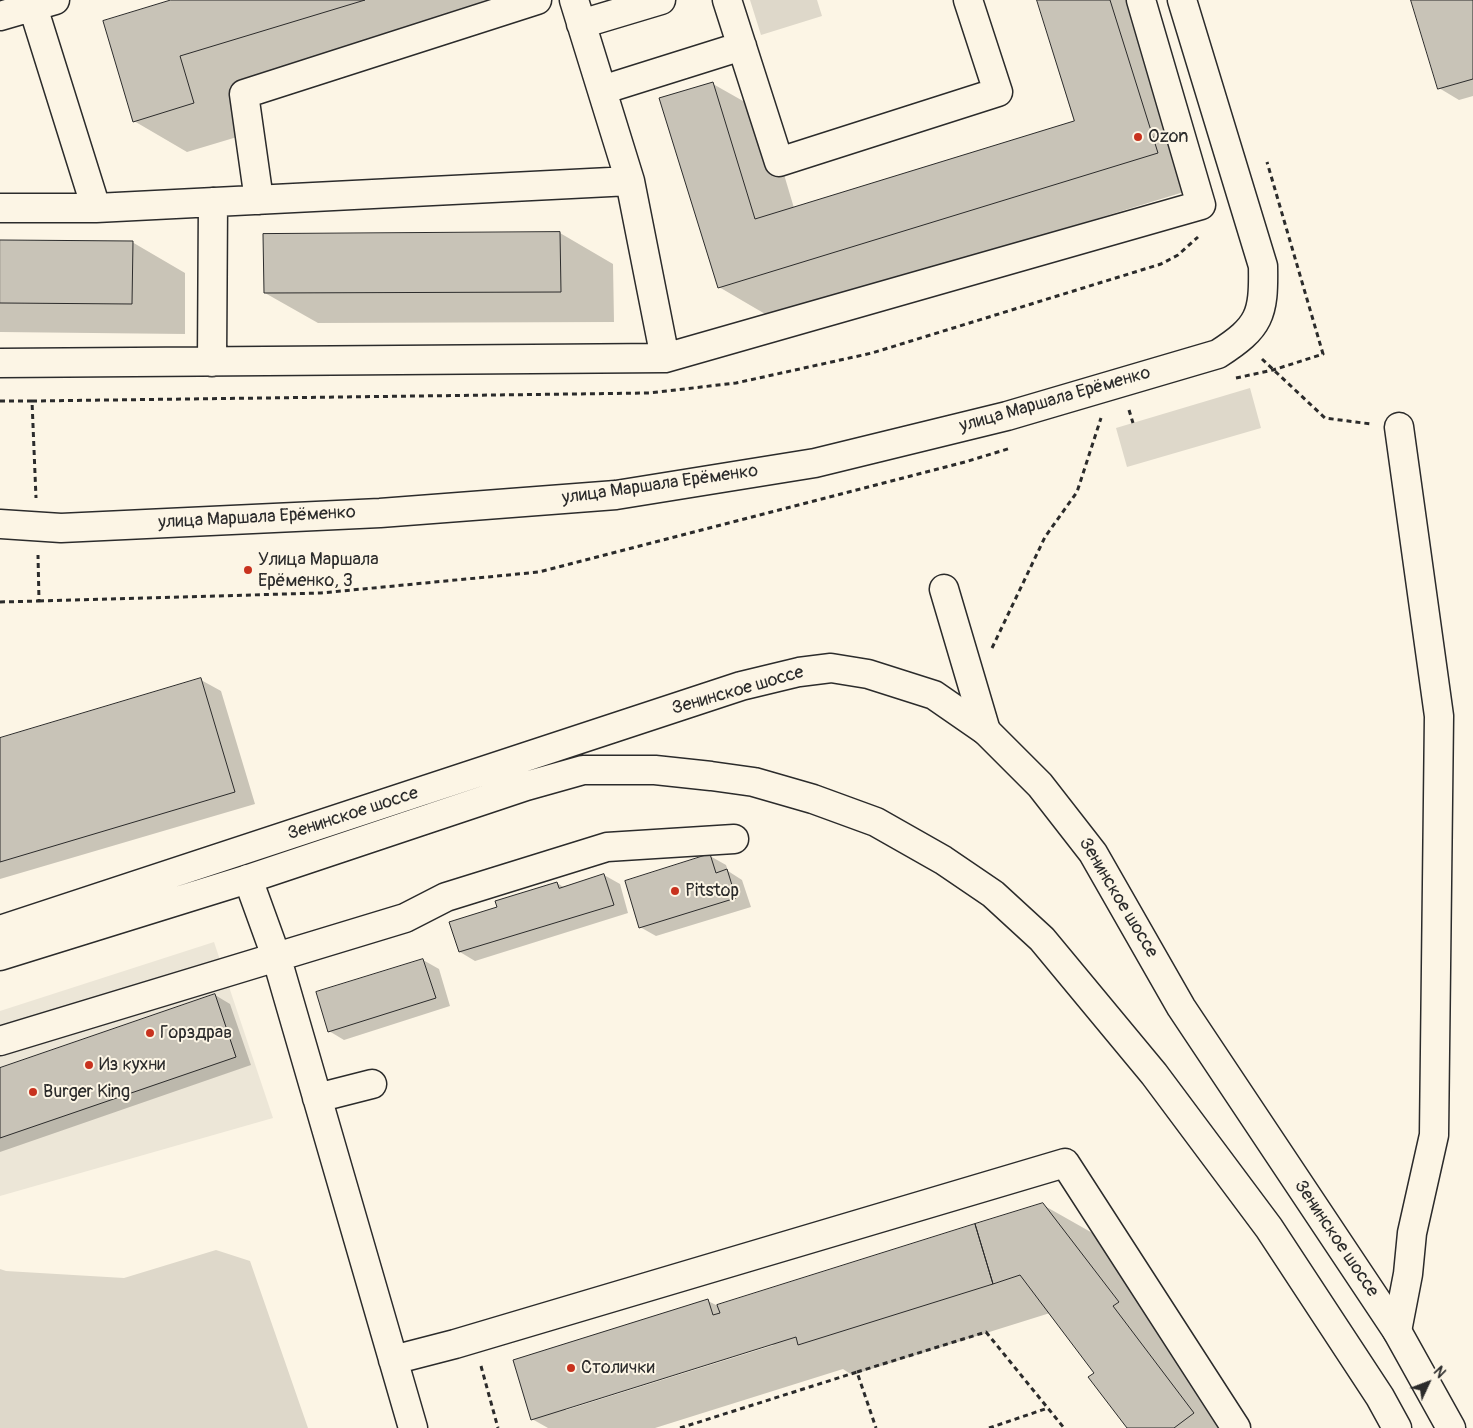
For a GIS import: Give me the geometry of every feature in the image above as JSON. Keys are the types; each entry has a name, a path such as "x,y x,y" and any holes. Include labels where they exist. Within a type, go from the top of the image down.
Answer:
{"main road":[{"path":"259,200 244,94 537,0"},
{"path":"661,0 578,12 630,181 665,358"},
{"path":"727,0 779,162 998,92 968,0"},
{"path":"0,363 665,358 1201,205 1141,0"},
{"name":"улица Маршала Ерёменко","path":"0,524 61,528 380,512 616,495 834,459 1007,416 1218,354 1241,339 1256,322 1263,297 1263,266 1182,0"},
{"path":"0,16 44,4 96,208"},
{"path":"602,90 742,46"},
{"path":"0,208 96,208 630,181"},
{"path":"212,362 213,202"},
{"path":"1397,1331 1408,1274 1412,1233 1434,1135 1439,716 1399,427"},
{"path":"944,589 986,731"},
{"name":"Зенинское шоссе","path":"0,930 741,686 799,672 830,668 868,674 934,695 986,731 1040,785 1093,853 1181,1007 1397,1331 1451,1428"},
{"name":"Зенинское шоссе","path":"0,956 248,879 526,786 583,770 655,770 754,782 812,799 876,822 943,860 993,894 1042,939 1094,999 1154,1074 1269,1228 1380,1397 1397,1428"},
{"path":"0,1041 405,918 446,897 607,847 734,838"},
{"path":"248,879 277,958 413,1428"},
{"path":"317,1098 372,1084"},
{"path":"393,1360 465,1341 1065,1162 1236,1428"}],"path":[{"path":"1231,379 1273,370 1323,354 1267,162"},
{"path":"1273,370 1325,418 1399,427"},
{"path":"0,401 32,401 39,601"},
{"path":"1120,412 1137,407"},
{"path":"1129,410 1133,423"},
{"path":"1092,421 1110,415"},
{"path":"974,687 1045,537 1077,492 1101,418"},
{"path":"0,602 321,594 539,572 956,465 1020,445"},
{"path":"680,1428 986,1332 1064,1428"},
{"path":"480,1362 498,1428"},
{"path":"857,1372 876,1428"},
{"path":"989,1428 1048,1408"}],"shaded area":[{"path":"750,0 817,0 822,16 761,35"},
{"path":"1250,388 1261,428 1127,467 1116,428"},
{"path":"214,942 273,1118 0,1196 0,1011"},
{"path":"216,1250 250,1261 308,1428 0,1428 0,1269 6,1271 124,1278"}],"building":[{"path":"171,0 365,0 180,56 194,103 133,122 103,21"},
{"path":"1037,0 1110,0 1158,153 718,288 659,98 713,82 755,219 1074,121"},
{"path":"1411,0 1473,0 1473,79 1438,89"},
{"path":"560,232 561,292 264,293 263,234"},
{"path":"0,240 133,241 132,304 0,303"},
{"path":"201,678 235,792 0,862 0,738"},
{"path":"710,854 716,873 727,869 736,898 639,928 625,881"},
{"path":"604,874 614,905 459,952 449,922 497,907 495,901 557,882 559,888"},
{"path":"423,959 436,998 328,1032 316,992"},
{"path":"215,994 236,1057 0,1138 0,1068"},
{"path":"1043,1203 1119,1302 1113,1306 1194,1413 1174,1428 1127,1428 1088,1377 1094,1373 1020,1275 993,1284 975,1224"},
{"path":"975,1224 993,1284 798,1345 796,1337 531,1420 513,1360 708,1299 713,1315 720,1313 717,1305"}],"place":[{"name":"Ozon","path":"1138,137"},
{"name":"Улица Маршала Ерёменко, 3","path":"248,570"},
{"name":"Pitstop","path":"675,891"},
{"name":"Горздрав","path":"150,1033"},
{"name":"Из кухни","path":"89,1065"},
{"name":"Burger King","path":"33,1092"},
{"name":"Столички","path":"571,1368"}]}
